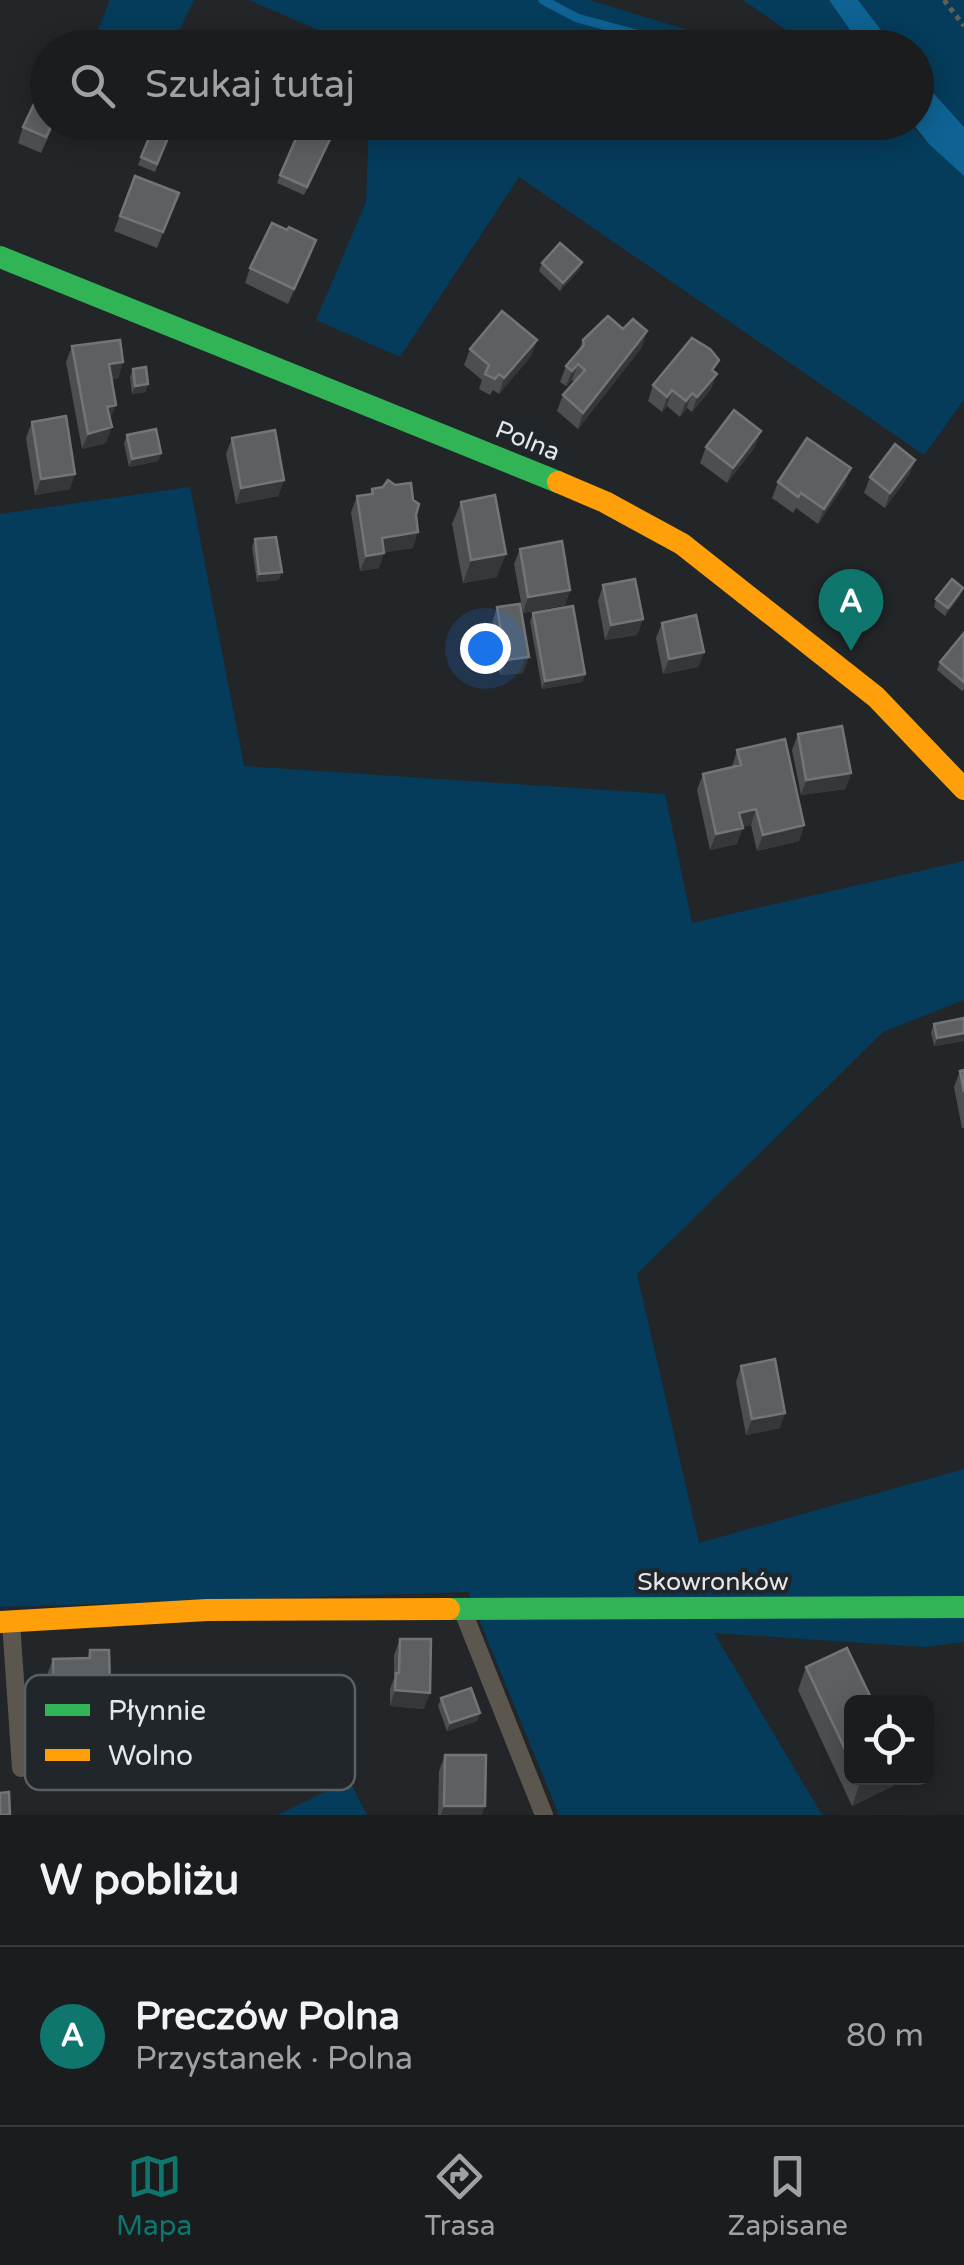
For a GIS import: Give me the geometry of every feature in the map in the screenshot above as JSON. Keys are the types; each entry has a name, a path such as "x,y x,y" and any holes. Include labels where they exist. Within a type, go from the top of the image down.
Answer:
{"street":[{"name":"Polna","path":"0,257 605,502 682,544 809,641 876,697 960,777"},
{"name":"Skowronków","path":"6,1622 207,1610 964,1607"}],"lane":[{"path":"462,1609 544,1815"},
{"path":"6,1622 21,1768"}],"path":[{"path":"944,0 964,26"}],"shaded area":[{"path":"110,0 194,0 179,30 98,30"},
{"path":"249,0 589,0 688,30 319,30"},
{"path":"743,0 829,0 850,30 786,30"},
{"path":"829,0 858,0 881,30 850,30"},
{"path":"858,0 964,0 964,127 934,94 934,30 881,30"},
{"path":"934,94 964,127 964,176 926,140 934,140"},
{"path":"368,140 926,140 964,176 964,400 924,455 519,177 400,357 316,320 366,202"},
{"path":"190,487 244,766 665,794 692,923 964,861 964,1000 883,1032 637,1274 699,1543 964,1469 964,1642 926,1647 714,1633 822,1815 559,1815 468,1592 0,1607 0,514"},
{"path":"329,1790 354,1790 367,1815 278,1815"}],"building":[{"path":"148,140 167,140 157,164 141,157"},
{"path":"295,140 330,140 307,187 280,175"},
{"path":"135,176 179,193 163,232 120,216"},
{"path":"272,223 316,240 294,289 250,268"},
{"path":"560,243 582,262 563,283 542,263"},
{"path":"502,311 537,340 504,378 499,374 495,379 485,374 489,365 470,349"},
{"path":"608,316 623,329 633,319 647,331 583,413 563,395 585,370 578,364 572,371 566,366 584,345 583,340"},
{"path":"692,338 719,360 712,370 717,374 697,397 692,393 686,401 672,390 667,397 653,385"},
{"path":"120,340 123,362 109,364 116,405 107,407 112,427 88,434 72,346"},
{"path":"146,367 148,384 135,386 133,369"},
{"path":"734,410 761,431 733,468 706,447"},
{"path":"66,416 75,474 41,479 32,422"},
{"path":"156,429 161,453 132,459 127,435"},
{"path":"275,430 284,480 241,488 232,438"},
{"path":"807,438 851,468 824,509 778,482"},
{"path":"895,444 915,460 890,493 870,477"},
{"path":"388,480 395,485 411,483 413,500 419,504 418,532 382,538 384,553 366,556 357,496 373,494 372,489 383,487"},
{"path":"495,495 506,554 471,560 461,502"},
{"path":"276,537 282,572 259,574 255,539"},
{"path":"562,541 570,590 528,597 520,549"},
{"path":"635,579 643,619 611,625 603,585"},
{"path":"952,579 963,588 948,608 936,599"},
{"path":"520,604 529,657 506,660 497,607"},
{"path":"573,606 585,674 545,681 533,613"},
{"path":"696,615 704,652 669,659 662,623"},
{"path":"964,633 964,682 940,662"},
{"path":"842,726 851,773 806,780 798,734"},
{"path":"785,739 804,825 763,835 756,809 739,813 743,828 716,834 703,774 741,765 737,750"},
{"path":"964,1018 964,1033 937,1038 934,1024"},
{"path":"775,1359 785,1413 752,1419 741,1366"},
{"path":"400,1639 431,1639 430,1693 395,1690"},
{"path":"847,1648 870,1695 844,1695 844,1747 806,1667"},
{"path":"90,1650 109,1650 110,1675 53,1675 53,1659 90,1658"},
{"path":"471,1688 480,1713 450,1723 441,1698"},
{"path":"445,1755 486,1755 485,1806 444,1806"},
{"path":"9,1792 10,1815 0,1815 0,1793"}],"waterway":[{"path":"543,0 577,18 621,30"}],"traffic: fast":[{"path":"0,257 558,482"},
{"path":"449,1609 964,1607"}],"traffic: slow":[{"path":"558,482 605,502 682,544 876,697 964,789"},
{"path":"0,1622 207,1610 449,1609"}],"place":[{"name":"Preczów Polna","path":"851,651"}]}
